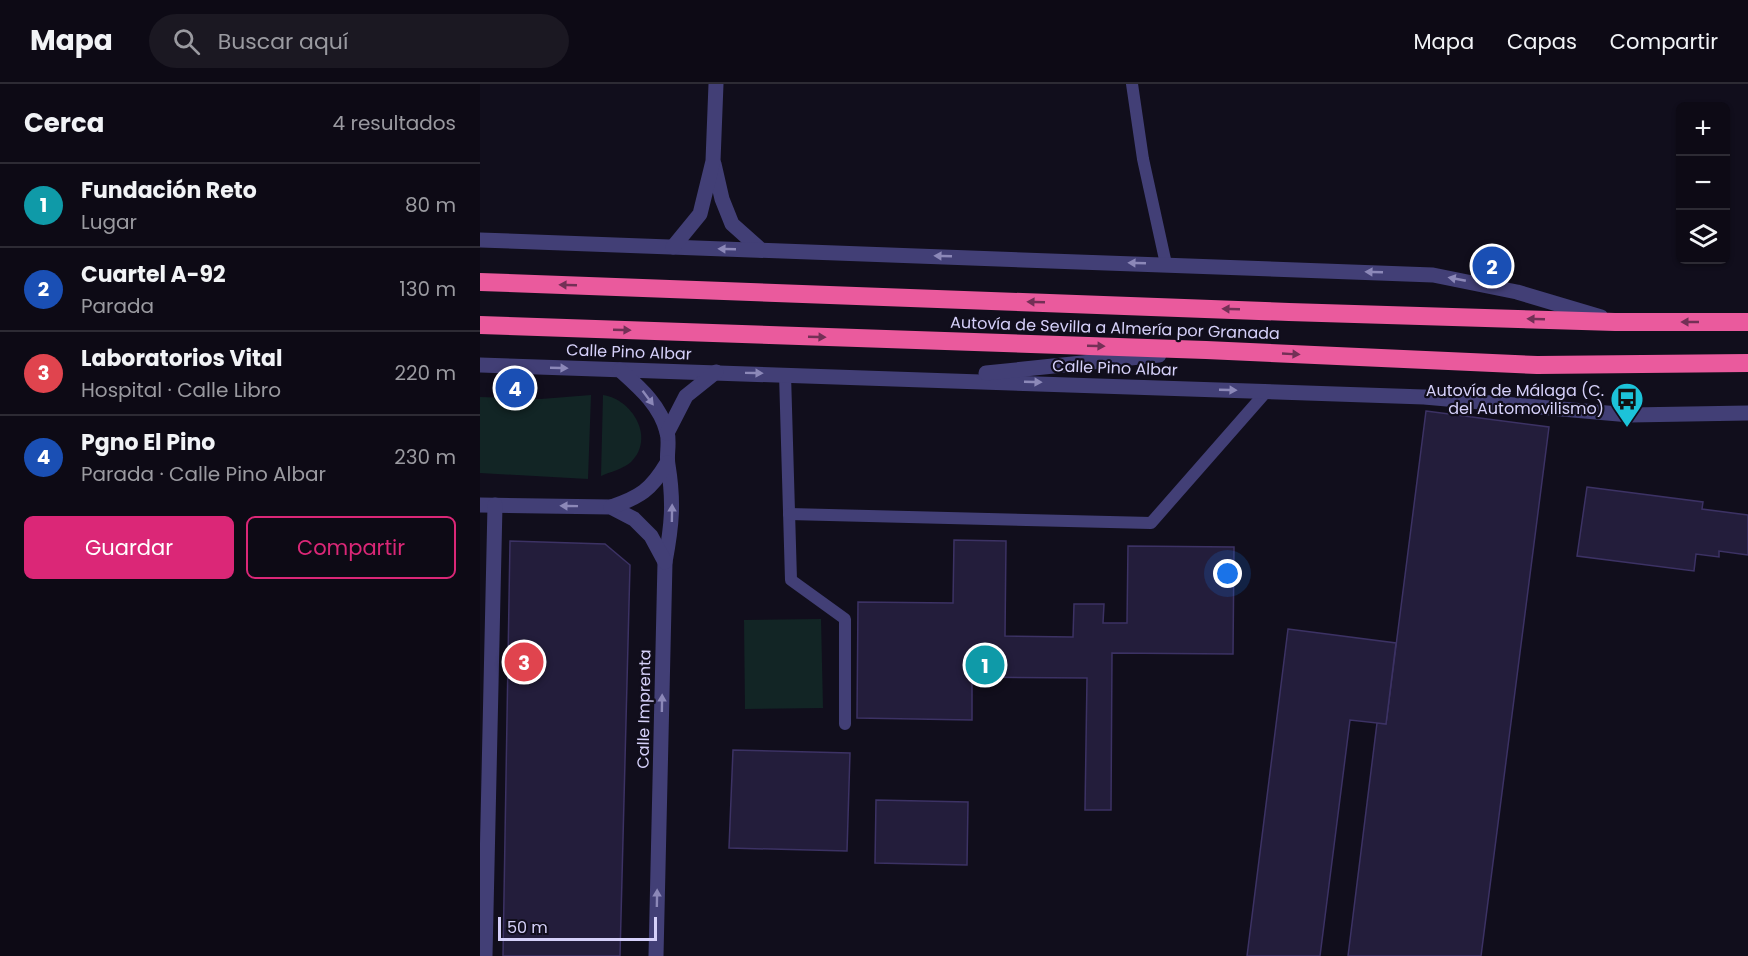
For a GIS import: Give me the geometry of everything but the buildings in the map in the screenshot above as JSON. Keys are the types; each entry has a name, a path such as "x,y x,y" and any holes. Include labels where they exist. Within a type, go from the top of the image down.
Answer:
{"highway":[{"name":"Autovía de Sevilla a Almería por Granada","path":"480,282 1615,322 1748,322"},
{"name":"Autovía de Sevilla a Almería por Granada","path":"480,325 1206,350 1537,365 1748,363"}],"street":[{"path":"673,247 700,213 713,162 716,84"},
{"path":"713,162 722,199 732,224 760,250"},
{"path":"480,240 1433,275 1517,292 1615,322"},
{"path":"932,378 1206,350"},
{"name":"Calle Pino Albar","path":"480,365 932,378 1424,397 1630,415 1748,413"},
{"name":"Calle Imprenta","path":"620,370 649,396 668,433"},
{"name":"Calle Imprenta","path":"656,956 665,562 672,526 672,485 667,463 668,433 686,396 716,372"},
{"path":"485,956 488,505 611,507 638,498 656,481 667,463"},
{"path":"611,507 634,519 651,536 665,562"}],"lane":[{"path":"1132,84 1143,159 1166,264"},
{"path":"785,374 791,580 845,619 845,724"},
{"path":"789,514 1152,523 1266,392"}],"green space":[{"path":"591,395 588,479 480,473 480,397 541,399"},
{"path":"603,395 614,398 631,412 641,431 641,442 631,462 601,476"},
{"path":"821,619 823,708 745,709 744,620"}],"place":[{"name":"Cuartel A-92","path":"1492,266"},
{"name":"Pgno El Pino","path":"515,388"},
{"name":"Autovía de Málaga (C. del Automovilismo)","path":"1627,428"},
{"name":"Laboratorios Vital","path":"524,662"},
{"name":"Fundación Reto","path":"985,665"}]}
